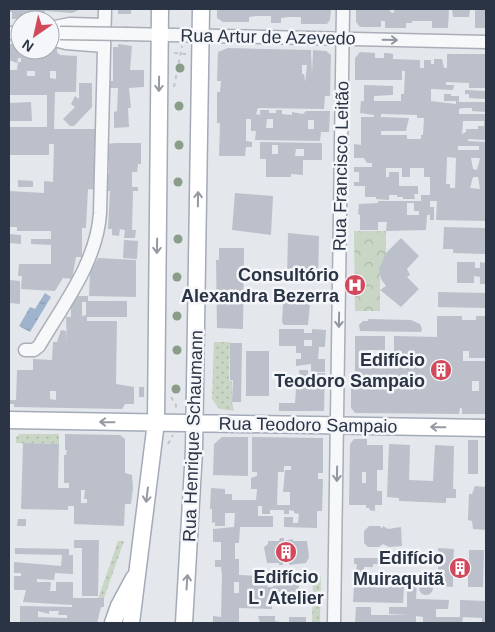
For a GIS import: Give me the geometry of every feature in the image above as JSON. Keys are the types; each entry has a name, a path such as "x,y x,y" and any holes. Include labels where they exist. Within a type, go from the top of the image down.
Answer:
{"main road":[{"path":"131,623 139,572 156,422 160,9"},
{"name":"Rua Henrique Schaumann","path":"184,623 195,422 201,9"},
{"name":"Rua Teodoro Sampaio","path":"9,420 486,428"},
{"path":"113,623 126,590 139,572"}],"street":[{"path":"26,350 34,350 39,346 90,258 97,234 100,213 105,9"},
{"name":"Rua Francisco Leitão","path":"334,623 343,9"},
{"path":"60,29 70,24 104,25"},
{"name":"Rua Artur de Azevedo","path":"60,33 486,42"},
{"path":"60,39 66,43 104,46"}],"path":[{"path":"159,53 201,54"}],"green space":[{"path":"354,231 386,231 386,253 380,268 380,311 355,311"},
{"path":"214,342 230,342 229,380 232,381 234,411 219,409 212,399"},
{"path":"20,434 59,434 59,444 16,443 16,437"},
{"path":"118,541 124,541 104,598 98,599"},
{"path":"313,576 321,576 320,623 312,623"}],"water":[{"path":"45,293 51,297 30,332 19,326 30,307 35,309"}],"building":[{"path":"9,9 81,9 72,13 60,12 60,10 10,10 9,12"},
{"path":"118,9 131,9 131,14 118,14"},
{"path":"217,9 331,9 330,20 327,24 301,24 301,17 281,18 281,23 271,23 271,16 249,17 249,22 223,22 217,18"},
{"path":"356,9 390,9 390,12 394,13 394,9 449,9 448,28 432,28 432,21 412,21 412,23 406,23 406,28 385,28 385,21 381,21 381,27 360,27 356,22"},
{"path":"452,9 470,9 469,17 453,17"},
{"path":"475,9 486,9 486,28 475,28"},
{"path":"9,44 10,60 18,60 17,63 9,60"},
{"path":"118,44 132,46 130,70 144,70 144,87 129,88 131,108 128,108 129,127 114,128 114,112 117,111 118,88 107,88 108,81 113,81 113,47 118,47"},
{"path":"228,48 311,50 312,74 313,50 326,51 331,55 330,96 325,96 324,109 258,108 256,114 260,115 260,110 269,110 269,113 276,113 276,110 282,110 282,114 292,115 292,112 303,114 306,111 330,111 329,132 321,132 320,141 255,140 256,131 251,131 251,119 246,119 246,141 252,142 252,147 246,147 245,156 219,156 220,123 217,123 217,92 220,92 221,81 217,81 218,52","holes":["302,65 307,65 305,82 304,74 302,74","267,119 273,119 273,128 266,128","308,120 314,120 314,129 308,129"]},
{"path":"360,52 375,53 375,58 384,58 384,53 388,53 393,54 393,59 420,60 420,68 424,68 424,60 431,60 431,64 434,64 434,59 442,59 444,68 447,68 447,54 486,54 486,88 469,88 469,83 446,82 446,85 454,85 453,90 431,89 431,101 456,104 456,101 444,101 444,94 451,94 451,96 459,96 459,102 486,102 486,112 472,111 472,108 463,108 459,109 459,114 486,114 486,140 468,139 468,141 486,142 486,221 436,220 437,201 430,201 430,207 434,207 434,220 430,220 430,215 427,215 426,230 386,231 387,222 378,222 378,230 360,230 359,204 378,203 378,201 421,201 421,195 430,195 430,177 424,177 424,168 410,168 410,177 402,177 402,168 386,168 386,177 389,177 389,172 399,172 399,186 418,186 418,194 414,194 415,199 403,199 403,197 397,197 397,195 389,195 389,200 365,197 365,186 354,186 354,182 359,182 359,172 354,172 354,167 372,167 372,163 367,163 364,158 354,158 354,144 361,145 361,117 374,117 374,115 360,113 361,101 364,101 364,85 393,86 393,95 374,96 374,101 401,101 401,94 404,94 405,71 402,71 402,80 355,80 355,58","holes":["381,114 417,115 417,118 424,118 423,135 421,135 421,139 407,139 407,135 381,135 381,131 406,131 409,118 381,117","463,121 484,121 484,126 478,126 478,129 466,129 466,132 462,134","458,146 479,146 479,150 458,150","447,157 456,158 455,188 450,188 450,184 446,184","471,158 480,158 477,170 473,169","473,177 478,177 480,189 470,188","407,203 414,203 414,211 419,211 419,215 407,215"]},
{"path":"60,55 77,56 76,92 55,92 54,129 97,129 96,190 88,189 86,228 82,228 82,257 76,257 72,279 63,278 55,291 21,289 22,276 18,276 19,264 51,264 51,245 31,244 31,239 51,239 51,231 17,231 17,227 9,227 9,191 44,193 44,181 53,182 54,144 49,144 49,155 9,155 9,127 47,127 47,95 9,95 9,70 17,70 18,62 21,62 21,60 60,60","holes":["27,71 35,71 35,76 27,76","50,71 56,71 56,79 50,78"]},
{"path":"79,83 92,83 92,107 74,126 70,126 63,119 75,107 71,104 75,96 79,99"},
{"path":"465,90 486,91 486,99 469,98 469,94 465,94"},
{"path":"31,102 32,121 9,121 9,103"},
{"path":"260,142 322,143 322,160 303,160 303,175 291,174 291,177 266,177 266,159 260,159","holes":["272,145 278,145 278,154 272,154","296,149 304,149 304,156 295,156"]},
{"path":"141,143 141,164 138,164 137,172 132,172 132,187 138,187 138,191 133,191 132,230 136,230 135,238 124,238 125,230 120,229 119,236 112,235 112,229 108,229 110,191 107,191 106,174 109,174 109,160 106,160 107,144"},
{"path":"18,180 33,181 33,187 18,187"},
{"path":"235,193 273,196 271,235 232,230"},
{"path":"444,227 486,228 485,254 453,253 453,249 443,249"},
{"path":"288,233 319,236 318,283 287,278"},
{"path":"9,234 21,235 21,244 9,243"},
{"path":"401,238 419,256 407,269 410,275 407,277 419,289 401,307 380,290 386,286 381,279 379,269 386,253"},
{"path":"124,240 138,241 137,259 123,258"},
{"path":"219,248 244,248 243,329 217,328 216,260 219,260"},
{"path":"98,258 136,260 136,297 89,296 90,272"},
{"path":"457,262 475,262 475,268 480,268 480,262 486,263 486,284 480,284 480,277 474,276 474,283 457,283"},
{"path":"10,280 20,281 20,304 9,303"},
{"path":"438,292 486,293 486,308 438,307"},
{"path":"71,296 88,296 88,301 127,301 127,317 87,317 87,321 117,321 116,384 134,387 134,404 125,404 122,409 14,407 14,404 9,404 9,400 16,400 17,370 33,370 33,359 52,360 53,342 57,342 61,330 66,331 67,342 66,317 71,317","holes":["82,302 86,302 86,315 82,316","50,391 56,391 56,400 50,399"]},
{"path":"287,297 305,298 305,301 308,301 308,305 310,305 308,325 284,325 282,322 283,304 285,304"},
{"path":"437,316 462,316 462,320 476,320 476,316 486,316 486,358 469,358 469,351 463,351 463,361 486,361 486,414 462,414 462,408 460,408 459,414 355,413 351,408 351,376 355,376 355,336 385,336 385,350 368,350 368,355 394,355 394,336 437,337","holes":["472,381 479,381 479,391 472,391"]},
{"path":"368,319 411,320 420,324 422,329 421,332 360,331 359,325 363,321 368,321"},
{"path":"279,329 304,329 304,333 312,333 312,329 326,330 325,347 319,347 318,359 325,359 325,372 311,372 311,364 296,366 296,359 301,359 301,353 296,353 296,346 279,346","holes":["304,340 312,340 312,346 304,346"]},
{"path":"230,343 242,343 241,402 232,402 233,380 230,380"},
{"path":"246,351 269,351 269,396 246,396"},
{"path":"299,370 308,370 308,383 310,383 313,373 325,373 324,411 279,411 279,403 295,403 296,389 301,389"},
{"path":"139,387 144,387 144,397 139,397"},
{"path":"65,434 120,435 125,439 125,473 132,475 133,488 131,504 125,504 124,526 74,524 74,506 68,506 68,510 21,509 23,443 59,444 58,488 69,488 69,483 64,483 64,455 66,455 67,450 65,450","holes":["81,490 85,490 84,499 87,499 87,503 81,503"]},
{"path":"222,437 248,437 248,476 213,475 214,444"},
{"path":"252,437 323,438 323,473 318,473 318,479 323,479 322,511 317,511 317,528 284,527 284,517 293,517 293,523 298,523 299,514 289,510 289,514 284,514 284,510 270,510 270,514 262,514 262,506 258,506 258,516 273,516 273,527 240,527 239,543 235,543 235,559 239,559 239,575 265,576 265,579 268,579 267,587 273,587 273,582 299,582 298,604 272,603 272,609 239,608 239,623 213,623 213,616 221,617 222,575 221,567 215,567 215,560 221,560 221,542 213,542 213,529 234,527 235,513 225,513 225,526 215,526 215,522 212,523 212,509 210,509 211,488 225,489 225,494 232,494 232,500 256,500 257,489 251,489 251,478 257,476 257,472 252,472","holes":["284,466 291,466 291,470 285,470 283,492 290,492 290,505 277,505 278,472 284,472","234,582 239,582 239,593 234,593"]},
{"path":"354,439 367,439 367,445 383,445 383,470 377,470 377,491 382,491 382,505 375,505 375,511 366,508 366,505 349,505 350,444","holes":["362,472 366,472 366,483 362,483"]},
{"path":"468,440 478,440 478,474 468,474"},
{"path":"389,444 410,445 409,480 433,481 435,445 454,446 453,489 456,489 456,498 446,498 446,503 399,501 399,498 387,497"},
{"path":"475,486 486,487 486,530 473,529 472,521 468,520 469,494 472,494"},
{"path":"18,519 26,519 26,526 17,526"},
{"path":"369,526 380,526 382,529 383,526 388,529 401,527 402,546 389,547 383,544 379,547 368,547 364,543 364,531"},
{"name":"Edifício L' Atelier","path":"280,538 284,538 284,541 293,539 293,541 307,541 309,557 306,563 289,565 289,563 283,563 283,565 279,565 279,563 267,563 264,547 268,544 268,541 279,541"},
{"path":"74,540 99,540 98,596 82,596 82,548 74,548"},
{"path":"15,548 69,549 69,555 73,555 73,574 55,573 54,580 37,579 37,582 51,582 50,591 56,591 56,582 73,582 73,598 104,598 104,607 101,607 97,623 20,623 20,606 72,607 72,605 23,602 26,590 14,590 14,576 21,576 21,573 14,573 14,562 61,566 62,555 15,554","holes":["38,611 49,614 49,611 59,611 58,615 67,615 67,618 38,617"]},
{"name":"Edifício Muiraquitã","path":"438,548 454,549 453,563 469,564 469,550 484,550 483,587 468,587 468,572 453,572 453,587 438,586"},
{"path":"354,558 417,558 417,566 373,564 373,567 364,567 363,583 354,582 357,564 354,564"},
{"path":"426,581 431,583 433,588 431,593 426,595 421,593 419,588 421,583"},
{"path":"407,583 417,583 416,599 449,600 448,609 436,609 436,617 460,617 460,600 486,601 486,623 482,623 482,618 463,617 462,623 423,623 423,617 416,616 416,623 355,623 356,607 371,607 371,615 409,615 389,614 389,607 407,607"},
{"path":"354,586 404,587 403,603 353,602"},
{"path":"258,616 275,616 275,621 286,623 260,623"},
{"path":"289,617 306,617 306,622 289,623"}],"place":[{"name":"Consultório Alexandra Bezerra","path":"355,285"},
{"name":"Edifício Teodoro Sampaio","path":"441,370"},
{"name":"Edifício L' Atelier","path":"286,552"},
{"name":"Edifício Muiraquitã","path":"460,568"}]}
